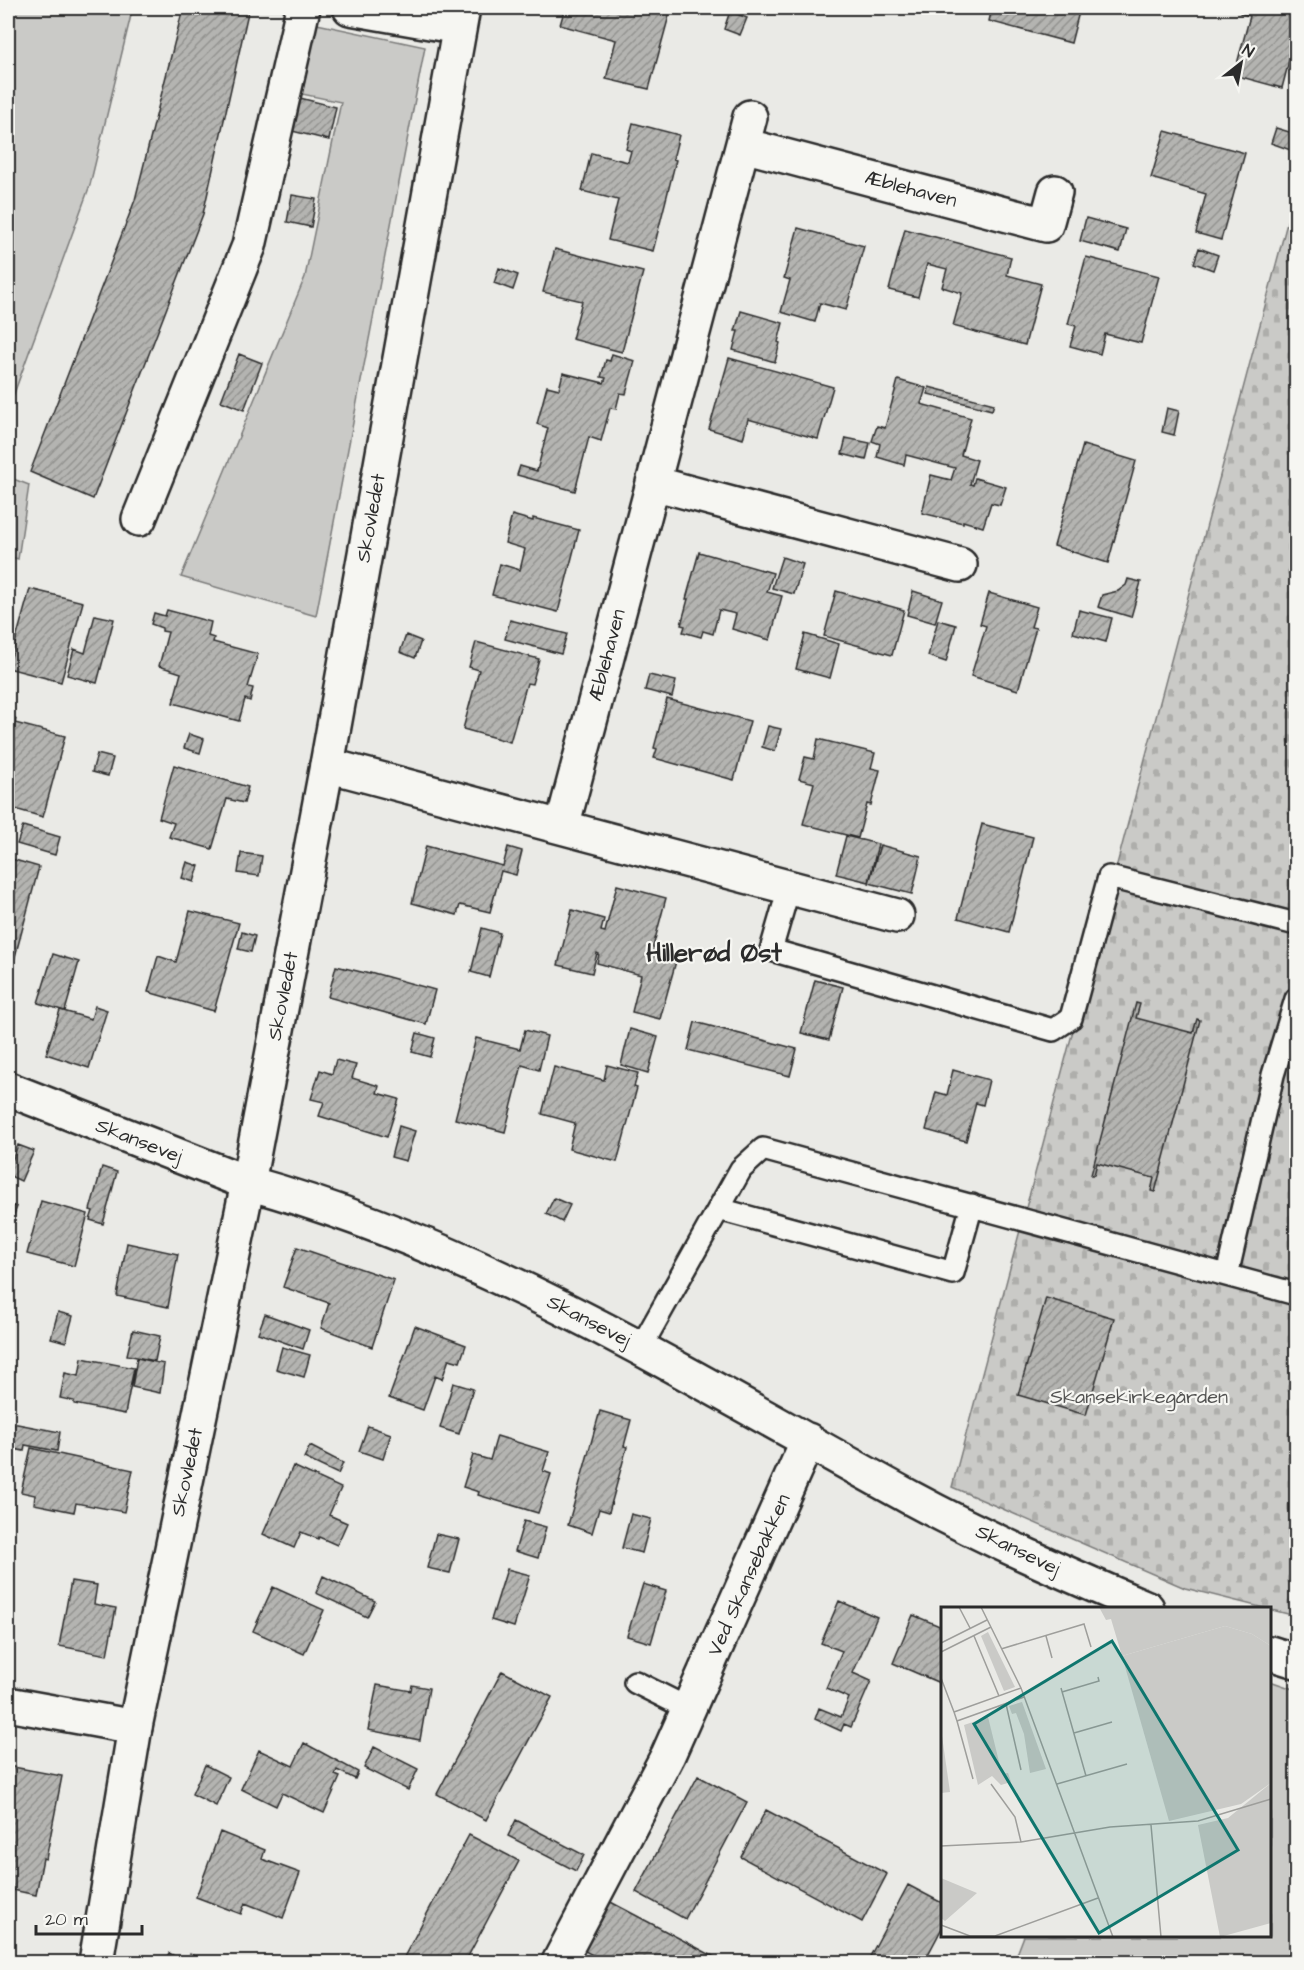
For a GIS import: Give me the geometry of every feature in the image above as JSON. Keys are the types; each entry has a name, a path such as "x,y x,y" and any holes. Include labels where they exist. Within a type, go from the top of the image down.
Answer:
{"street":[{"path":"139,519 249,246 303,8"},
{"name":"Skovledet","path":"96,1962 135,1727 248,1183 327,765 461,17 350,8"},
{"name":"Æblehaven","path":"562,827 746,131 1046,225 1055,192"},
{"path":"653,483 960,565"},
{"path":"327,765 897,916"},
{"name":"Skansevej","path":"8,1089 248,1183 304,1198 422,1243 514,1284 641,1347 912,1498 1029,1558 1144,1607"},
{"name":"Ved Skansebakken","path":"559,1962 668,1755 808,1440"},
{"path":"1271,1654 1296,1661"},
{"path":"8,1704 135,1727"}],"lane":[{"path":"789,888 771,950 1053,1030 1071,1018 1109,877 1296,924"},
{"path":"1227,1275 1268,1098 1296,999"},
{"path":"641,1347 741,1169 763,1149 1296,1294"},
{"path":"718,1209 953,1273 972,1205"},
{"path":"635,1682 689,1710"}],"green space":[{"path":"8,8 115,8 132,11 90,185 8,410"},
{"path":"317,24 425,47 316,616 181,577 305,277 341,102 302,94"},
{"name":"Skansekirkegården","path":"1296,189 1296,1616 1271,1610 1271,1607 1260,1607 1185,1588 952,1487"},
{"path":"8,477 29,485 18,559 8,556"},
{"path":"1271,1681 1296,1690 1296,1962 1014,1962 1024,1937 1271,1937"}],"building":[{"path":"183,8 249,8 203,214 93,499 30,472 135,200"},
{"path":"565,8 655,8 670,12 649,89 606,79 616,40 560,25"},
{"path":"992,8 1080,8 1071,43 989,21"},
{"path":"1242,8 1296,8 1296,34 1282,88 1234,75 1250,16 1240,13"},
{"path":"730,11 747,18 740,35 724,29"},
{"path":"300,98 336,107 329,140 292,131"},
{"path":"633,123 679,135 673,159 676,160 653,251 608,240 618,200 582,191 591,153 628,162 631,151 626,149"},
{"path":"1276,128 1296,134 1296,152 1271,143"},
{"path":"1165,131 1245,153 1221,240 1196,233 1206,194 1151,178"},
{"path":"292,195 316,199 311,227 287,222"},
{"path":"1086,218 1126,229 1120,252 1080,241"},
{"path":"798,228 864,246 846,310 820,303 815,322 781,312 790,280 784,278"},
{"path":"905,229 1011,257 1007,275 1041,284 1025,345 953,326 962,293 942,287 947,269 927,264 918,297 889,290"},
{"path":"1199,248 1218,255 1213,270 1194,263"},
{"path":"555,249 643,272 622,352 572,339 582,301 543,292"},
{"path":"1086,257 1159,276 1141,343 1105,334 1100,354 1070,346 1076,326 1068,324"},
{"path":"499,268 518,275 513,290 494,283"},
{"path":"741,311 783,323 775,362 733,350 738,331 735,331"},
{"path":"239,354 262,363 244,410 221,401"},
{"path":"612,354 635,361 626,394 620,393 616,409 610,408 601,441 589,437 575,491 517,475 520,466 537,471 548,428 537,424 547,386 559,389 563,373 604,383 606,378 601,377 606,360 610,361"},
{"path":"729,358 833,387 818,439 748,419 743,439 709,429"},
{"path":"898,380 926,388 921,404 971,418 961,455 977,460 970,484 973,485 975,478 1006,487 1000,505 991,503 983,527 922,513 931,475 951,480 955,468 906,455 904,465 877,457 880,444 872,441 877,426 885,428"},
{"path":"929,387 994,404 992,410 928,394"},
{"path":"1167,408 1179,411 1174,435 1162,432"},
{"path":"846,438 870,443 866,460 842,454"},
{"path":"1083,445 1136,461 1108,563 1054,546"},
{"path":"512,515 579,530 558,612 492,595 500,564 520,570 525,549 505,543"},
{"path":"699,552 773,573 767,592 782,596 770,640 732,629 736,614 719,610 713,634 703,631 701,637 683,632 685,626 681,625 688,599 686,599"},
{"path":"782,557 803,564 794,594 772,588"},
{"path":"1128,579 1141,582 1131,617 1098,607 1102,595 1118,591 1126,585"},
{"path":"30,589 83,602 61,682 8,668"},
{"path":"836,591 904,610 892,655 824,636"},
{"path":"913,591 942,600 935,623 907,615"},
{"path":"989,593 1037,607 1031,627 1036,628 1018,690 971,676 986,626 980,624"},
{"path":"167,610 211,622 208,636 214,638 213,642 258,654 248,687 253,688 250,701 245,699 239,721 173,703 181,673 159,666 168,632 151,624 154,613 165,616"},
{"path":"1079,610 1112,618 1106,642 1073,633"},
{"path":"95,615 114,619 97,683 67,675 74,649 85,653"},
{"path":"510,620 567,634 561,654 505,639"},
{"path":"938,620 956,625 946,662 928,656"},
{"path":"805,634 839,644 830,678 796,669"},
{"path":"406,635 421,641 415,658 400,652"},
{"path":"476,642 539,659 532,684 527,683 510,742 463,729 479,670 469,667"},
{"path":"649,675 676,681 672,697 645,690"},
{"path":"667,699 750,721 734,780 654,758 657,749 654,748"},
{"path":"8,717 16,719 15,723 65,736 43,817 8,807"},
{"path":"768,726 781,729 775,751 762,747"},
{"path":"189,734 204,739 200,753 184,748"},
{"path":"818,739 875,753 871,768 880,770 871,805 867,804 858,838 803,824 814,783 799,779 805,757 814,759"},
{"path":"97,754 113,758 108,776 92,772"},
{"path":"174,765 248,787 244,803 227,799 212,849 169,837 174,823 159,818"},
{"path":"982,824 1033,837 1009,932 958,918"},
{"path":"23,826 60,837 55,855 17,844"},
{"path":"846,836 878,844 869,882 836,874"},
{"path":"880,845 921,856 912,894 869,883"},
{"path":"426,846 503,866 508,847 522,851 516,875 501,871 490,912 460,905 457,915 412,903"},
{"path":"241,853 262,856 259,876 238,873"},
{"path":"8,858 39,867 12,968 8,967"},
{"path":"187,862 199,866 194,882 182,878"},
{"path":"617,885 666,898 653,947 678,954 660,1019 632,1012 641,975 597,963 599,954 597,953 592,973 558,965 572,910 604,919 601,931 605,932"},
{"path":"190,911 239,923 214,1011 148,992 158,956 176,962"},
{"path":"482,928 500,933 489,977 471,972"},
{"path":"242,932 255,936 251,952 238,949"},
{"path":"53,954 79,962 65,1011 38,1003"},
{"path":"336,966 370,974 370,972 435,990 426,1024 328,997"},
{"path":"815,980 843,987 829,1040 801,1033"},
{"path":"1136,1003 1140,1004 1136,1018 1193,1033 1197,1019 1200,1020 1155,1192 1151,1191 1154,1178 1097,1163 1094,1175 1091,1175"},
{"path":"95,1006 107,1010 89,1068 46,1054 60,1010 91,1019"},
{"path":"695,1022 797,1049 790,1076 688,1050"},
{"path":"630,1029 658,1037 648,1073 621,1065"},
{"path":"525,1030 547,1036 539,1070 522,1065 505,1132 455,1119 476,1038 520,1049"},
{"path":"417,1033 435,1038 430,1057 412,1052"},
{"path":"336,1060 356,1065 352,1078 379,1086 377,1093 399,1099 387,1137 319,1116 324,1102 311,1099 320,1070 332,1074"},
{"path":"607,1065 638,1073 634,1087 637,1088 617,1162 569,1149 575,1123 542,1114 554,1067 604,1080"},
{"path":"953,1070 989,1080 983,1105 976,1103 966,1141 926,1130 936,1092 947,1095"},
{"path":"399,1126 415,1131 406,1161 391,1157"},
{"path":"18,1145 34,1151 21,1181 8,1175"},
{"path":"102,1167 117,1172 103,1224 90,1220 93,1211 90,1210"},
{"path":"554,1198 570,1205 562,1222 546,1214"},
{"path":"41,1201 88,1214 74,1266 27,1254"},
{"path":"8,1204 17,1207 8,1230"},
{"path":"127,1243 178,1254 168,1307 117,1296"},
{"path":"297,1247 394,1280 372,1347 321,1328 329,1303 283,1287"},
{"path":"1046,1298 1114,1318 1086,1415 1018,1395"},
{"path":"58,1312 73,1316 66,1342 51,1338"},
{"path":"265,1314 309,1330 303,1349 258,1333"},
{"path":"415,1326 466,1345 460,1362 449,1359 442,1379 435,1376 423,1410 389,1398"},
{"path":"133,1330 160,1336 155,1361 127,1355"},
{"path":"282,1347 310,1355 304,1377 276,1369"},
{"path":"82,1358 134,1368 125,1414 74,1404 74,1401 60,1398 65,1373 79,1376"},
{"path":"137,1358 164,1364 160,1393 132,1387"},
{"path":"453,1383 473,1389 459,1434 440,1428"},
{"path":"600,1411 631,1420 624,1446 627,1447 609,1512 599,1509 592,1533 568,1525"},
{"path":"12,1423 60,1432 57,1451 25,1445 24,1451 8,1448"},
{"path":"368,1426 391,1434 383,1459 359,1451"},
{"path":"497,1436 549,1452 543,1471 551,1474 538,1513 478,1495 479,1492 463,1487 473,1455 490,1460"},
{"path":"310,1446 343,1463 338,1474 304,1458"},
{"path":"31,1448 133,1470 124,1512 76,1503 74,1512 34,1504 35,1495 21,1492"},
{"path":"293,1466 341,1488 329,1515 347,1523 337,1545 301,1532 294,1548 263,1534"},
{"path":"631,1514 651,1519 642,1553 622,1548"},
{"path":"524,1521 546,1527 538,1558 515,1551"},
{"path":"436,1534 459,1539 450,1573 427,1568"},
{"path":"507,1569 530,1575 514,1627 491,1620"},
{"path":"323,1576 375,1601 367,1617 316,1593"},
{"path":"71,1581 97,1585 94,1604 116,1608 107,1655 59,1646"},
{"path":"643,1584 666,1591 651,1643 627,1636"},
{"path":"273,1587 324,1610 304,1654 253,1631"},
{"path":"839,1601 877,1617 853,1673 871,1681 851,1727 844,1724 841,1731 815,1719 819,1708 841,1717 849,1698 826,1688 842,1651 821,1643"},
{"path":"913,1615 941,1627 941,1684 893,1663"},
{"path":"502,1671 552,1697 486,1820 437,1794"},
{"path":"377,1685 411,1691 412,1685 429,1688 420,1740 368,1730"},
{"path":"304,1743 358,1772 355,1779 337,1770 335,1775 340,1777 324,1813 282,1793 276,1806 241,1789 259,1750 293,1766"},
{"path":"374,1747 418,1769 408,1790 364,1768"},
{"path":"205,1765 229,1777 216,1806 192,1794"},
{"path":"8,1766 62,1776 46,1859 43,1858 36,1895 8,1889"},
{"path":"698,1776 747,1802 685,1919 636,1892"},
{"path":"766,1810 887,1874 862,1922 741,1857"},
{"path":"516,1820 584,1855 576,1871 508,1836"},
{"path":"220,1832 265,1850 262,1859 300,1873 283,1918 245,1903 241,1914 196,1897"},
{"path":"469,1835 519,1861 465,1962 410,1962 403,1959"},
{"path":"908,1885 941,1902 941,1930 924,1962 867,1962"},
{"path":"603,1898 724,1962 606,1962 577,1947"},
{"path":"169,1953 185,1962 164,1962"},
{"path":"190,1954 205,1961 204,1962 185,1962"}],"district":[{"name":"Hillerød Øst","path":"714,953"}]}
